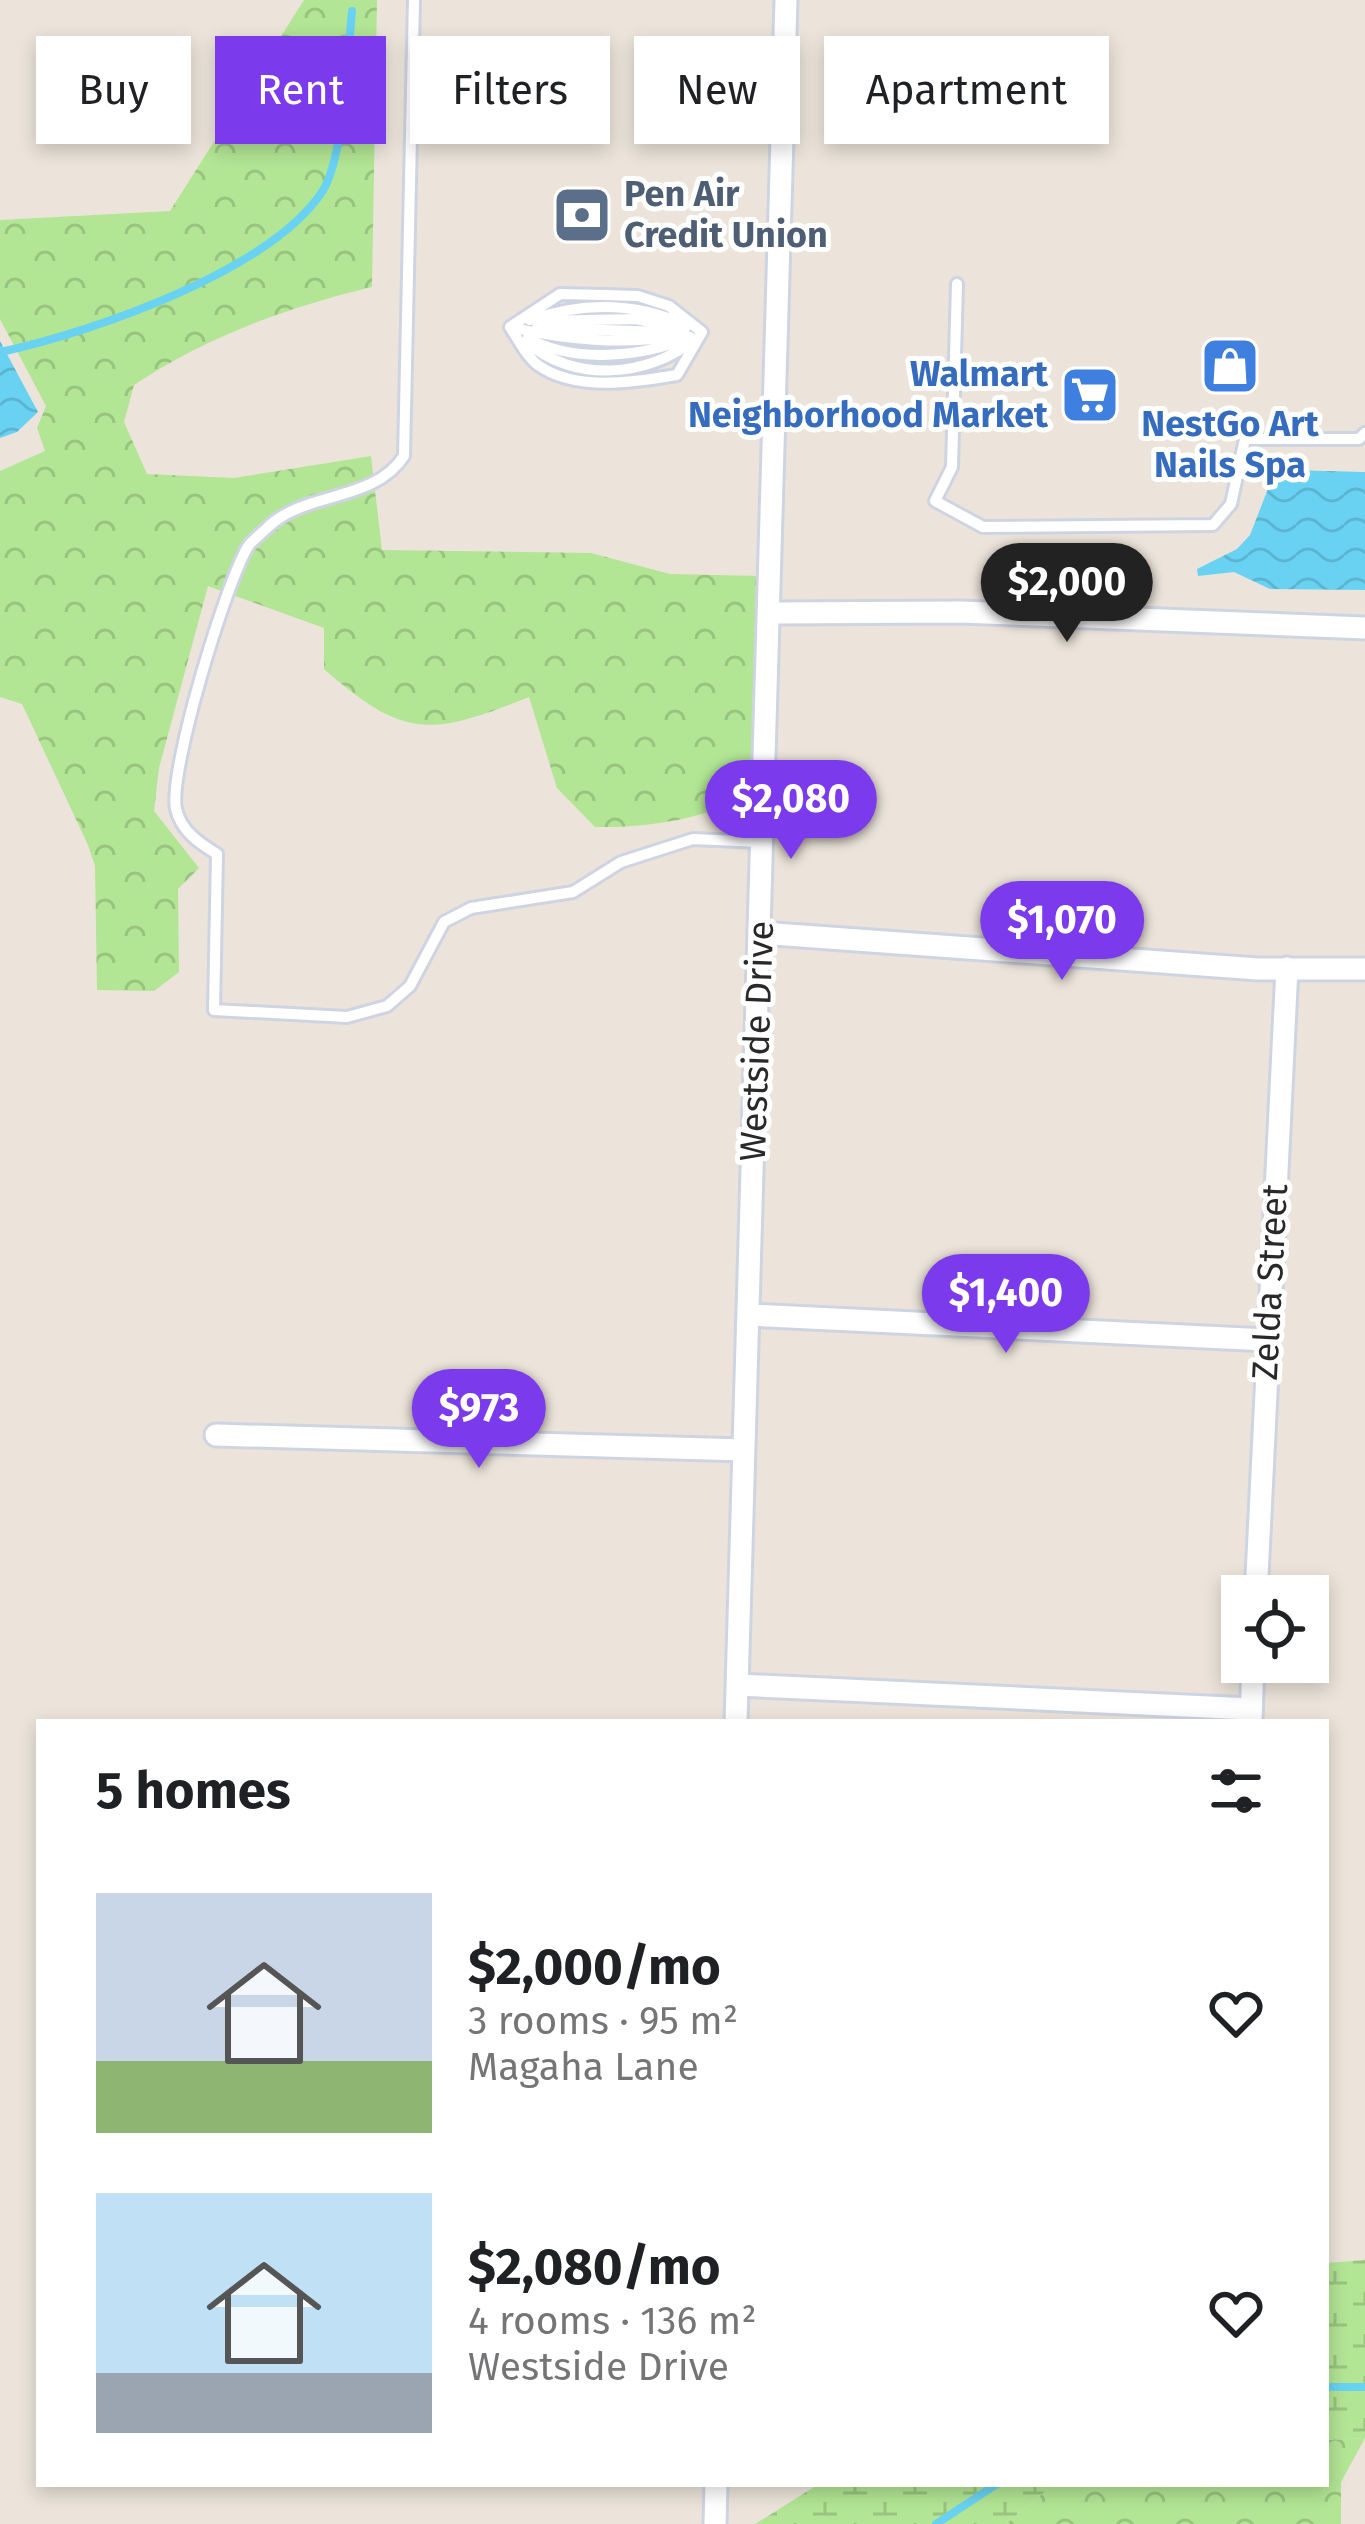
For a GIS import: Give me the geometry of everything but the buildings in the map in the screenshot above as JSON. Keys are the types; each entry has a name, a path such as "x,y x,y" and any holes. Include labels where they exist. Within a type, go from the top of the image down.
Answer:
{"street":[{"name":"Westside Drive","path":"736,1719 772,613 786,0"},
{"path":"772,613 961,612 1365,628"},
{"path":"760,933 1287,968 1365,969"},
{"name":"Zelda Street","path":"1257,1575 1287,968"},
{"path":"749,1315 1267,1340"},
{"path":"216,1435 744,1450"},
{"path":"738,1685 1251,1715 1252,1683"},
{"path":"715,2524 716,2487"}],"lane":[{"path":"414,0 404,456 393,473 303,506 274,521 250,545 234,579 174,775 176,812 192,838 218,854 214,1010 347,1017 387,1006 410,986 444,922 471,908 574,892 621,862 693,839 764,842"},
{"path":"958,284 952,466 935,501 983,527 1213,525 1231,503 1245,439 1359,439 1365,433"},
{"path":"510,327 560,294 638,296 669,306 702,332"},
{"path":"510,327 566,317 636,319 702,332"},
{"path":"510,327 571,341 638,342 702,332"},
{"path":"510,327 542,356 568,366 639,369 670,360 702,332"}],"green space":[{"path":"304,0 377,0 376,36 281,36"},
{"path":"215,140 215,144 374,144 372,287 248,326 134,385 124,422 147,474 234,478 371,456 382,550 591,553 670,574 761,576 749,797 674,821 595,827 557,788 529,697 442,724 399,719 376,709 324,669 324,628 208,586 159,768 154,811 199,868 178,889 179,972 154,991 97,990 95,866 22,704 0,697 0,471 45,451 37,428 46,406 0,319 0,220 170,211"},
{"path":"1365,2260 1365,2438 1329,2440 1329,2263"},
{"path":"1365,2438 1341,2482 1341,2524 1006,2524 1050,2487 1329,2487 1329,2440"},
{"path":"814,2487 1050,2487 1006,2524 755,2524"}],"water":[{"path":"0,341 38,412 17,432 0,438"},
{"path":"1287,470 1365,472 1365,590 1270,589 1234,572 1198,576 1197,569 1237,549 1250,535 1273,476"}],"waterway":[{"path":"5,351 85,329 177,294 222,272 297,221 322,192 335,156 352,11"},
{"path":"1329,2387 1365,2387"},
{"path":"936,2524 992,2487"}],"place":[{"name":"Pen Air Credit Union","path":"582,215"},
{"name":"NestGo Art Nails Spa","path":"1230,366"},
{"name":"Walmart Neighborhood Market","path":"1090,395"}]}
